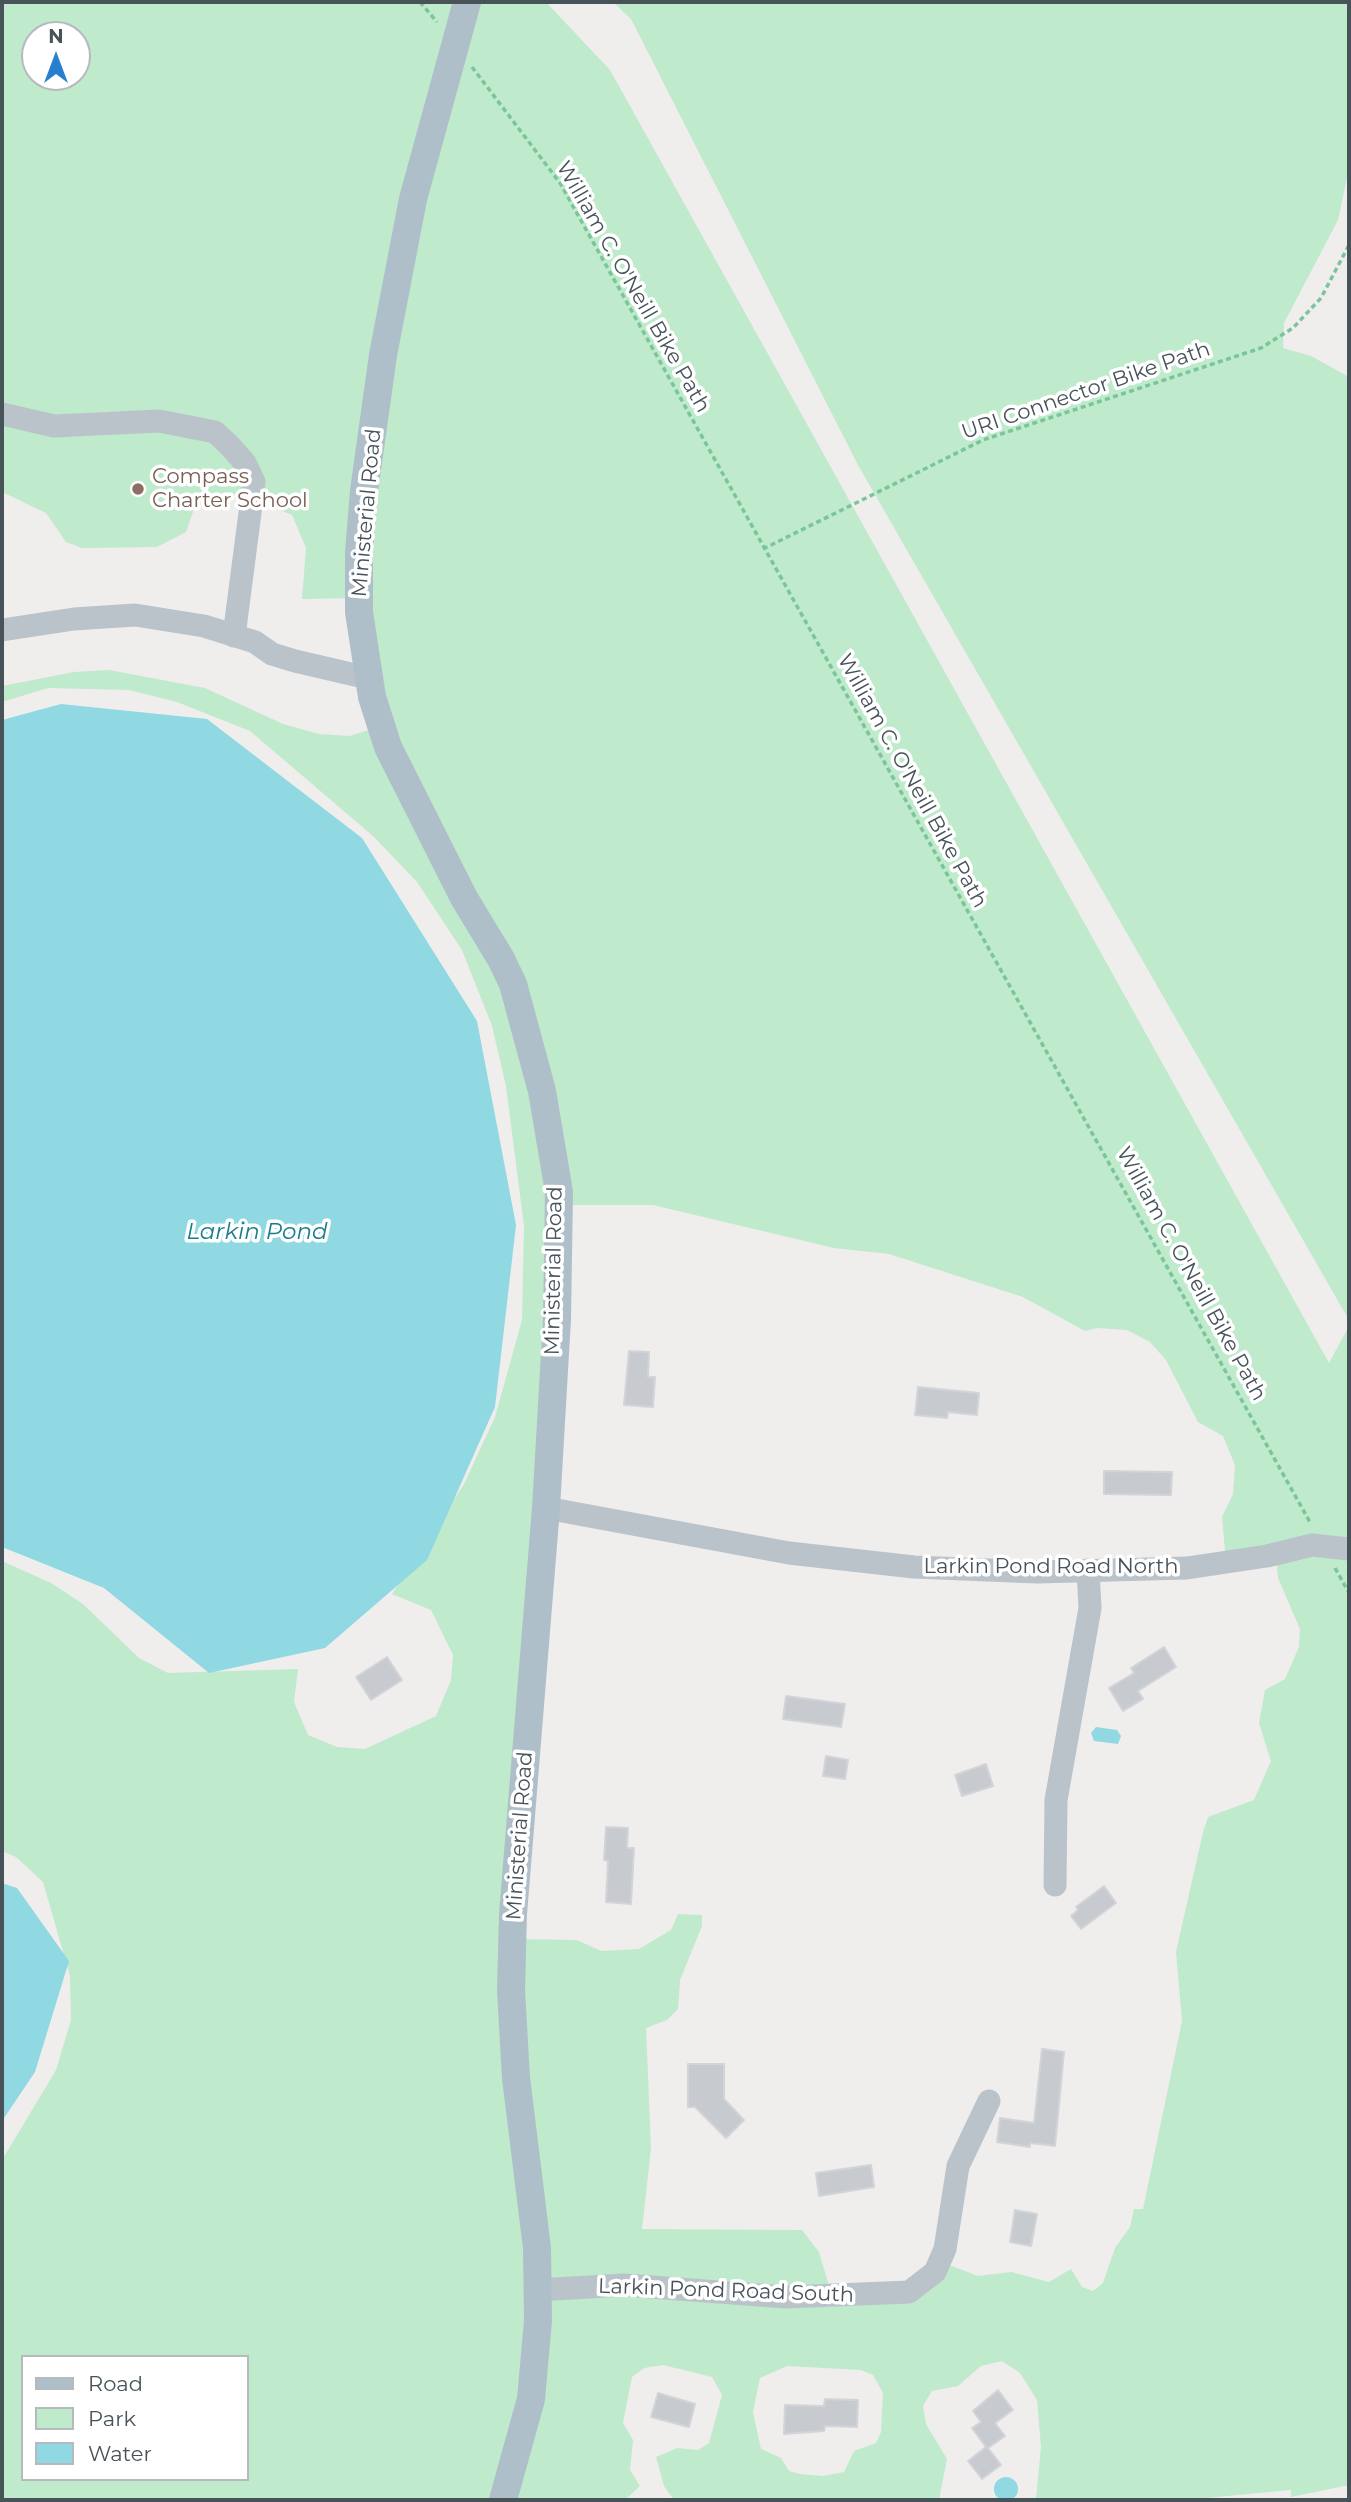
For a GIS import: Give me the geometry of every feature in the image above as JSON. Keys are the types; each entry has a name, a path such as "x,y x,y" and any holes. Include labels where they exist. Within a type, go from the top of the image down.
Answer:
{"main road":[{"name":"Ministerial Road","path":"467,2 413,199 381,367 359,552 359,612 368,678 379,721 400,773 513,984 542,1091 559,1192 557,1319 546,1508 513,1914 511,1990 515,2065 537,2248 538,2290 531,2399 503,2500"}],"street":[{"path":"2,414 54,426 159,421 215,432 229,445 245,463 254,482 233,636"},
{"path":"2,630 74,619 135,615 204,626 295,661 368,678"},
{"name":"Larkin Pond Road North","path":"546,1508 789,1553 914,1567 1088,1570 1187,1568 1312,1545 1349,1549"},
{"path":"1055,1885 1056,1800 1090,1608 1088,1570"},
{"name":"Larkin Pond Road South","path":"538,2290 624,2285 786,2297 909,2292 935,2272 945,2249 958,2166 989,2101"}],"path":[{"name":"William C. O'Neill Bike Path","path":"420,2 559,183 1349,1593"},
{"name":"URI Connector Bike Path","path":"763,549 983,440 1261,348 1293,328 1321,298 1349,245"}],"green space":[{"path":"2,2 546,2 610,70 1329,1363 1349,1326 1349,2485 1291,2497 1291,2490 1185,2500 1036,2500 1041,2447 1037,2400 1020,2373 1002,2361 981,2366 958,2386 932,2391 923,2406 926,2424 947,2459 939,2500 674,2500 664,2486 656,2457 677,2448 698,2450 709,2443 722,2395 712,2377 663,2365 644,2368 632,2377 623,2423 633,2440 630,2470 640,2486 625,2500 2,2500 2,2160 56,2070 71,2020 70,1976 43,1882 16,1857 2,1851 2,1561 51,1583 83,1604 139,1658 168,1673 298,1669 294,1702 308,1735 337,1747 365,1749 436,1716 451,1680 453,1655 431,1610 392,1594 464,1484 495,1417 522,1320 524,1226 506,1086 492,1026 462,950 417,882 373,836 250,731 177,702 129,690 48,688 2,702 2,686 74,672 109,670 205,688 283,724 319,734 350,736 375,728 357,598 302,599 306,548 292,515 245,496 228,495 194,509 186,532 157,547 82,548 66,542 46,513 2,492","holes":["571,1205 653,1205 834,1248 889,1254 1023,1297 1085,1331 1097,1328 1127,1330 1150,1342 1166,1360 1198,1422 1223,1436 1235,1465 1233,1494 1222,1517 1225,1551 1276,1554 1278,1578 1300,1629 1299,1647 1285,1679 1265,1690 1259,1723 1271,1761 1254,1800 1208,1817 1176,1952 1182,2021 1143,2209 1134,2209 1130,2227 1115,2248 1103,2283 1093,2291 1082,2287 1071,2269 1049,2282 1011,2272 978,2276 936,2260 878,2300 835,2306 819,2252 802,2230 642,2229 651,2148 646,2028 667,2020 678,2009 680,1980 702,1926 702,1915 678,1914 671,1930 639,1949 601,1951 577,1940 515,1939","787,2366 861,2370 873,2375 883,2393 881,2432 876,2443 854,2451 844,2472 823,2476 789,2471 781,2458 761,2449 753,2412 760,2378"]},
{"path":"613,2 1349,2 1349,169 1338,220 1284,323 1283,348 1311,356 1349,377 1349,1320 858,465 631,19"}],"water":[{"name":"Larkin Pond","path":"61,704 207,719 362,838 477,1021 516,1225 495,1407 427,1560 325,1648 209,1673 104,1588 2,1547 2,720"},
{"path":"1096,1727 1117,1730 1121,1736 1118,1744 1094,1741 1091,1733"},
{"path":"2,1883 17,1888 69,1961 35,2072 2,2121"},
{"path":"1006,2477 1017,2484 1018,2489 1011,2500 1006,2501 995,2494 994,2489 1001,2478"}],"building":[{"path":"629,1351 649,1352 648,1377 655,1377 653,1407 624,1405"},
{"path":"918,1387 979,1393 977,1415 948,1412 947,1418 915,1415"},
{"path":"1104,1471 1172,1472 1171,1495 1104,1494"},
{"path":"1164,1647 1176,1667 1138,1691 1143,1699 1123,1711 1109,1688 1134,1673 1131,1668"},
{"path":"387,1657 402,1680 371,1700 356,1677"},
{"path":"786,1696 845,1704 841,1727 783,1719"},
{"path":"826,1756 848,1760 845,1779 823,1776"},
{"path":"986,1764 993,1786 962,1796 955,1775"},
{"path":"606,1827 628,1828 627,1848 634,1848 631,1904 606,1902"},
{"path":"1104,1886 1116,1903 1081,1929 1071,1916 1078,1910 1076,1907"},
{"path":"1042,2049 1064,2052 1055,2146 1030,2143 1030,2147 997,2142 1000,2118 1034,2123"},
{"path":"688,2064 724,2064 724,2099 744,2120 726,2138 695,2107 688,2107"},
{"path":"871,2165 874,2187 819,2196 816,2173"},
{"path":"1015,2210 1037,2214 1031,2246 1010,2242"},
{"path":"998,2390 1013,2410 995,2423 1005,2436 988,2448 1001,2465 982,2479 968,2461 986,2447 972,2428 981,2422 973,2411"},
{"path":"658,2393 695,2404 689,2427 651,2417"},
{"path":"825,2399 858,2400 857,2427 825,2426 824,2431 784,2434 785,2405 824,2406"}],"place":[{"name":"Compass Charter School","path":"138,489"}]}
